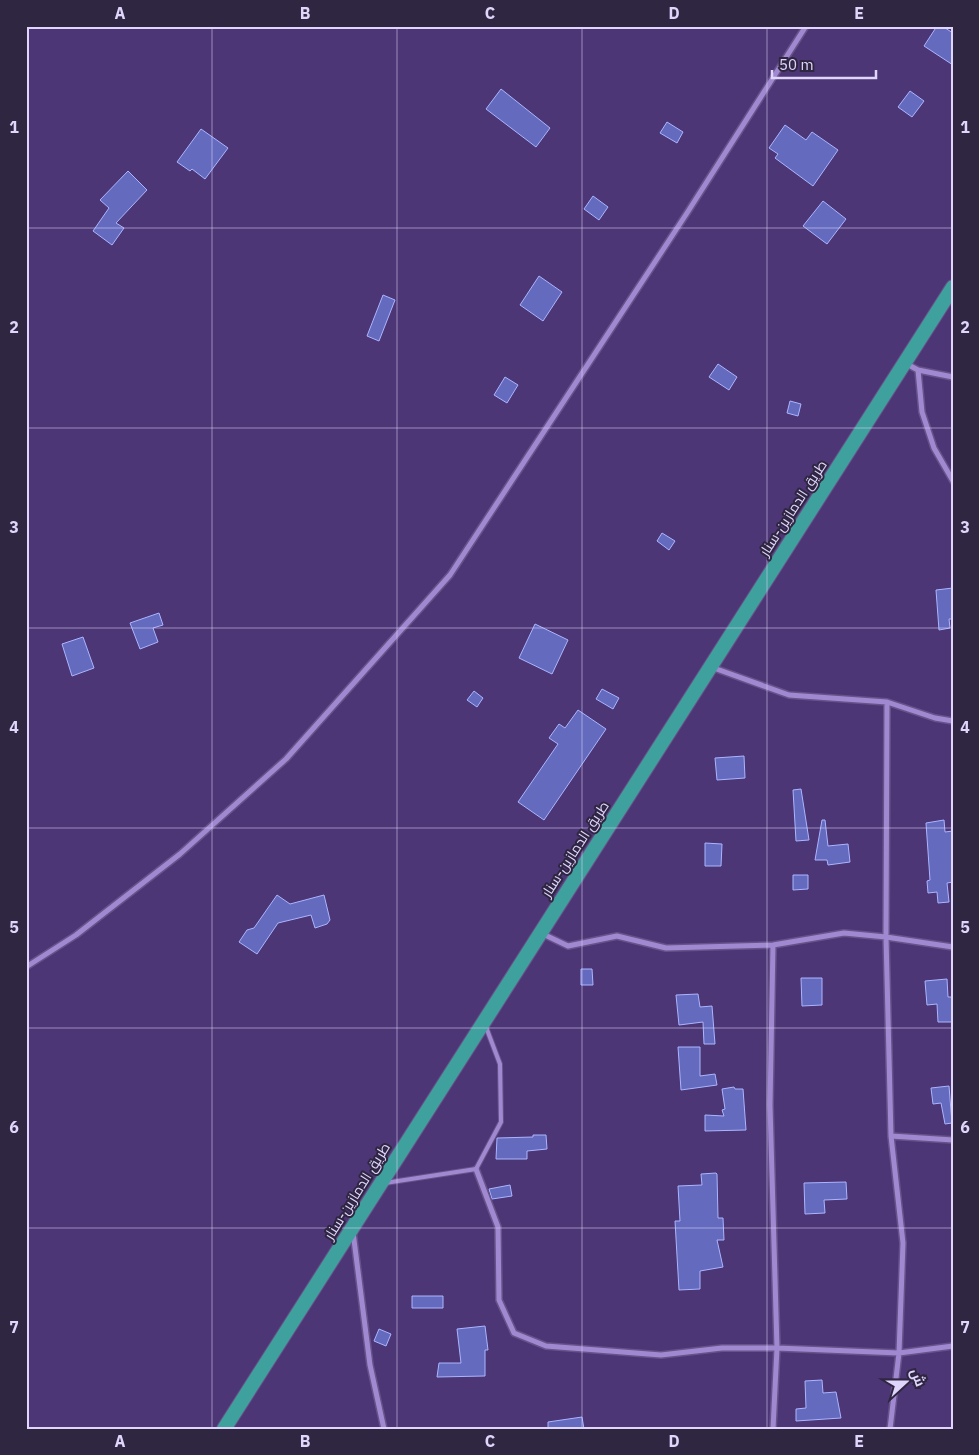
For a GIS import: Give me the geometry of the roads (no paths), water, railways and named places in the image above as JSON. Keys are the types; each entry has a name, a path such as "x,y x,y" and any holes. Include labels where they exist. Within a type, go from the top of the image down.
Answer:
{"highway":[{"name":"طريق الدمازين-سنار","path":"224,1429 953,287"}],"street":[{"path":"26,968 76,935 180,854 286,759 450,575 682,221 806,26"},
{"path":"904,363 918,370 953,377"},
{"path":"918,370 922,412 934,448 953,481"},
{"path":"710,667 789,694 887,702 953,722"},
{"path":"887,702 886,937 890,1136 903,1243 899,1353 890,1429"},
{"path":"540,933 568,946 617,936 666,948 773,945 844,933 953,947"},
{"path":"773,945 770,1106 777,1348 773,1429"},
{"path":"890,1136 953,1140"},
{"path":"476,1168 498,1227 499,1300 514,1333 546,1346 660,1355 722,1348 777,1348 899,1353 953,1346"},
{"path":"352,1229 370,1365 384,1429"}],"lane":[{"path":"380,1183 476,1168 501,1122 500,1064 484,1021"}]}
